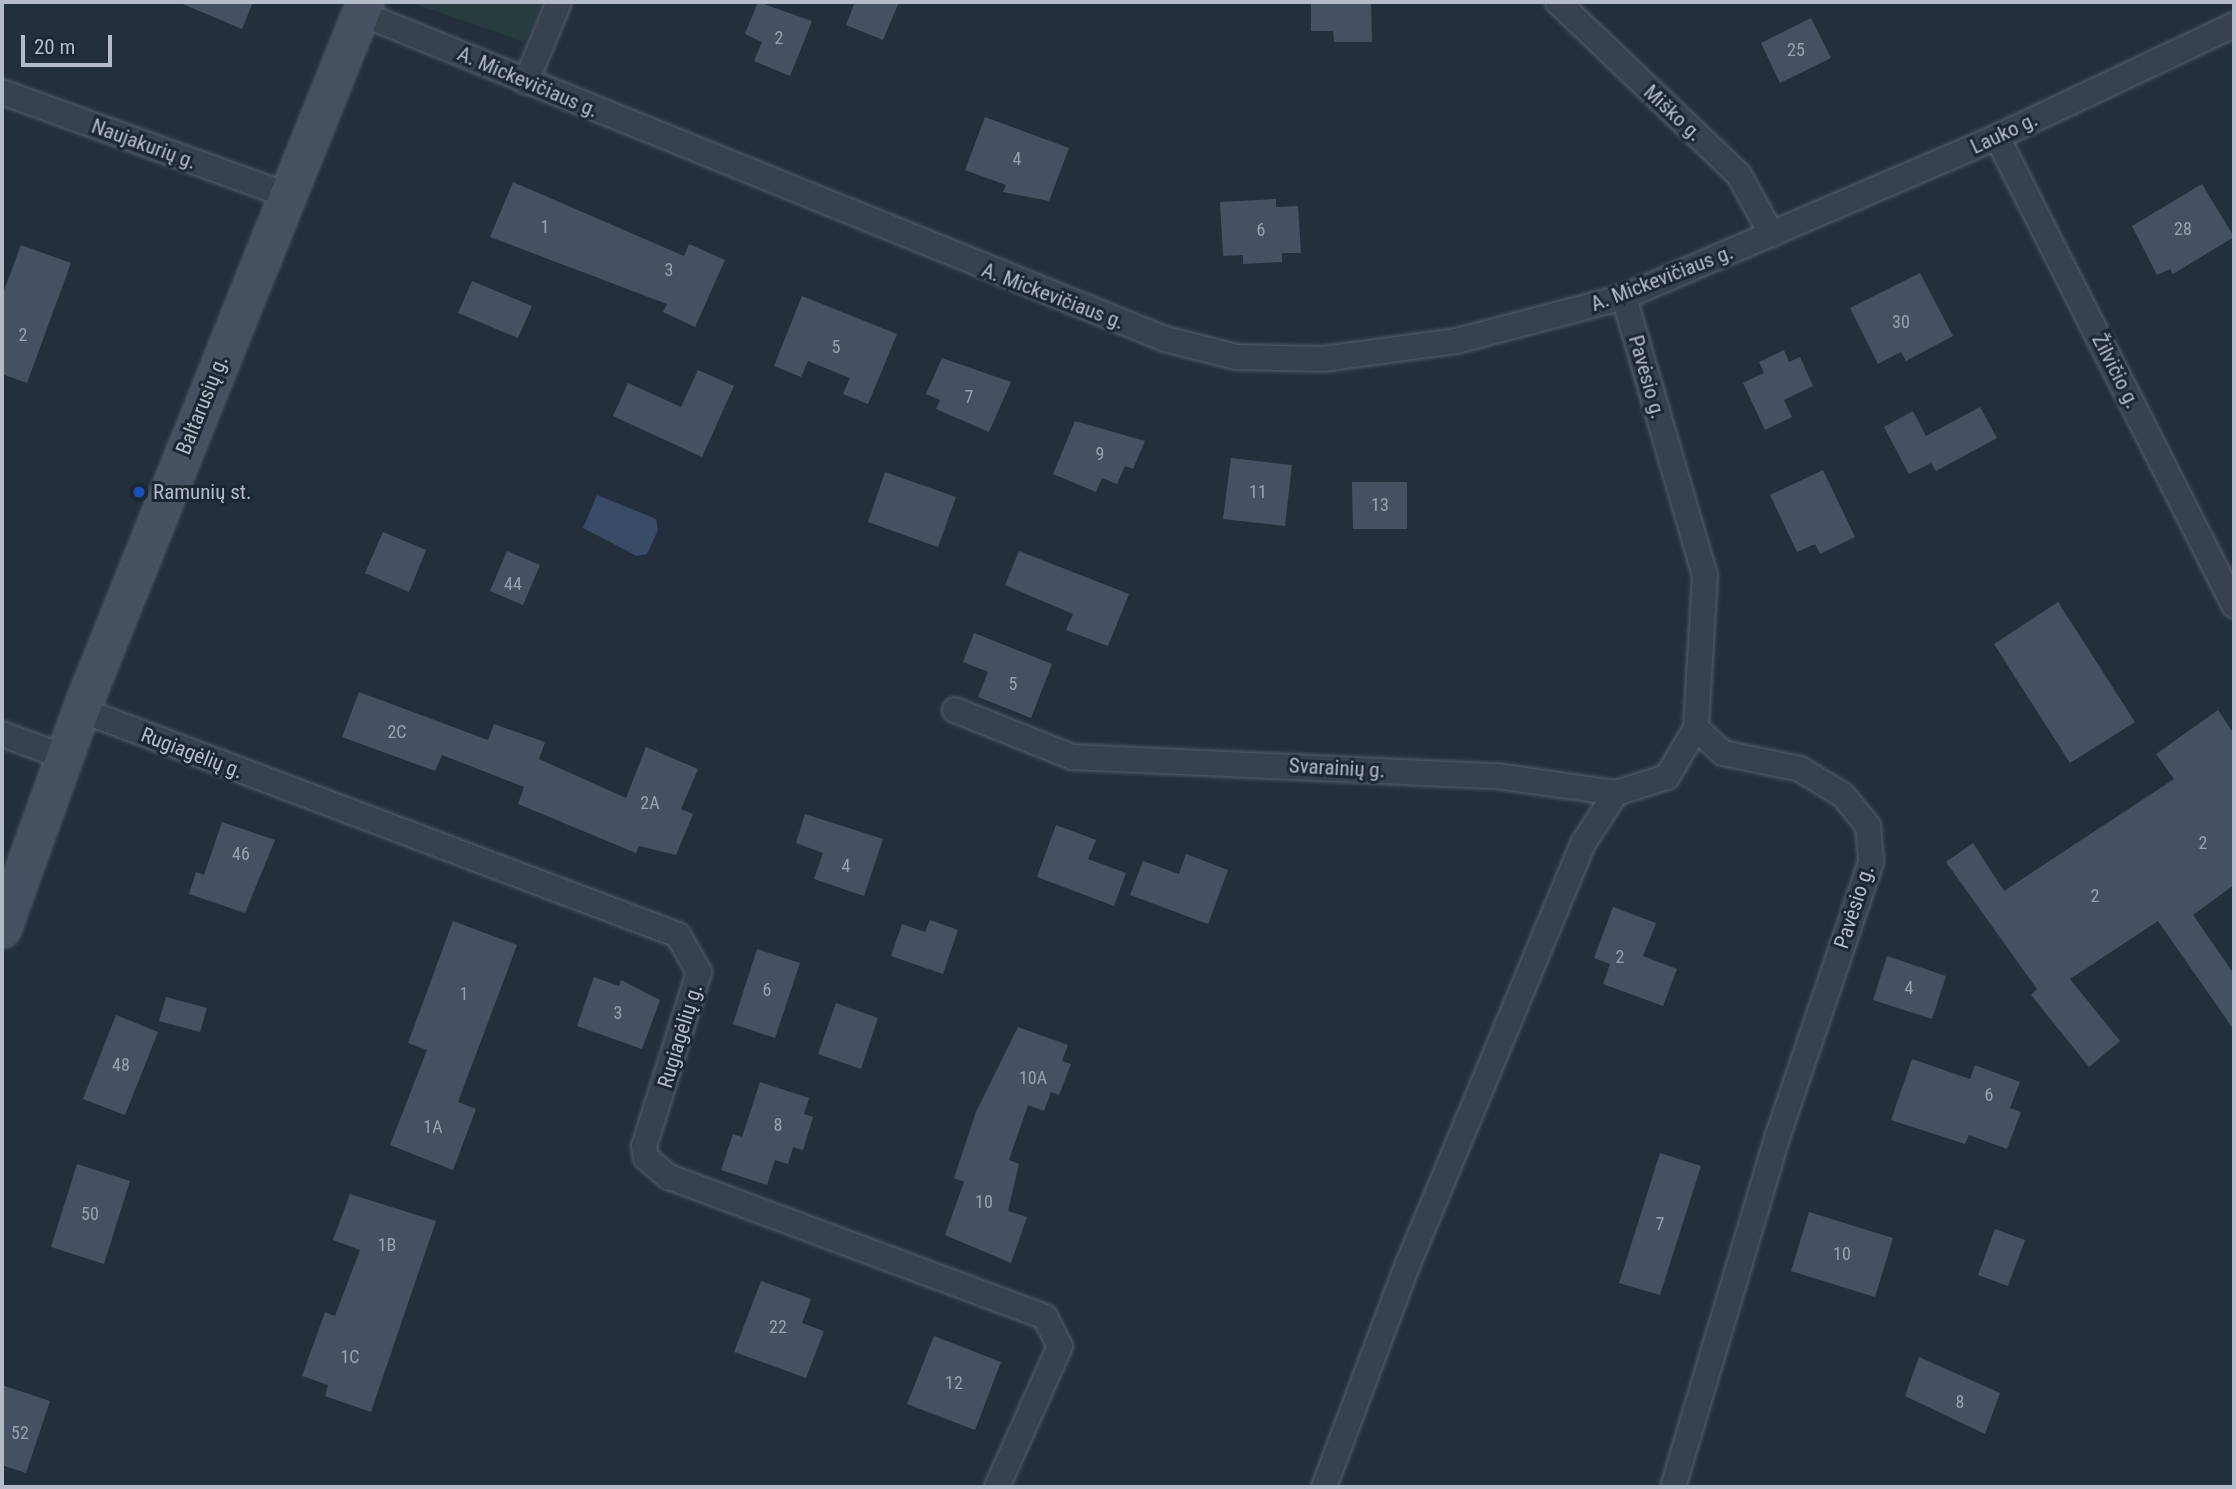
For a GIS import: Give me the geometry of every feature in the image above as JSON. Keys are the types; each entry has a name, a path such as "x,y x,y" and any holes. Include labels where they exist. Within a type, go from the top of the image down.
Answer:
{"main road":[{"name":"Baltarusių g.","path":"2,929 81,710 363,7"}],"street":[{"path":"526,82 559,2"},
{"name":"Miško g.","path":"1558,2 1739,175 1772,235"},
{"name":"A. Mickevičiaus g.","path":"363,7 526,82 1076,307 1236,357 1323,359 1456,341 1624,297 1772,235"},
{"name":"Lauko g.","path":"1772,235 1997,137 2234,25"},
{"name":"Naujakurių g.","path":"2,92 286,195"},
{"name":"Žilvičio g.","path":"1997,137 2234,605"},
{"name":"Pavėsio g.","path":"1624,297 1705,575 1696,728 1723,752 1800,769 1843,795 1868,826 1871,862 1778,1135 1673,1487"},
{"name":"Rugiagėlių g.","path":"81,710 678,935 699,972 644,1146 646,1158 669,1177 1045,1317 1060,1346 997,1487"},
{"name":"Svarainių g.","path":"955,710 1072,757 1497,776 1616,793 1667,777 1696,728"},
{"path":"2,734 64,757"},
{"path":"1324,1487 1408,1264 1584,842 1616,793"}],"green space":[{"path":"409,2 543,2 525,42"}],"water":[{"path":"597,495 656,519 658,530 647,554 637,556 583,528"}],"building":[{"path":"178,2 253,2 242,29"},
{"path":"758,2 812,21 790,76 754,61 762,42 745,34"},
{"path":"855,2 899,2 883,40 846,25"},
{"path":"1311,2 1371,2 1372,42 1334,42 1333,31 1311,31"},
{"path":"1811,18 1831,58 1780,83 1761,43"},
{"path":"985,117 1069,148 1049,201 1003,192 1006,185 965,170"},
{"path":"513,182 684,256 689,244 725,260 695,327 663,312 667,304 490,237"},
{"path":"2202,184 2234,237 2173,274 2170,269 2157,275 2132,226"},
{"path":"1276,199 1276,207 1298,206 1301,253 1282,253 1282,262 1243,264 1243,255 1223,256 1220,202"},
{"path":"21,245 71,263 27,383 2,374 2,296"},
{"path":"1920,273 1953,336 1906,361 1901,352 1878,364 1850,308"},
{"path":"472,281 532,306 518,338 458,313"},
{"path":"802,296 897,334 868,404 843,394 850,378 808,361 801,377 774,366"},
{"path":"1784,350 1789,362 1800,357 1813,386 1784,400 1792,417 1765,430 1743,383 1764,373 1759,362"},
{"path":"942,358 1011,382 989,432 936,409 940,400 926,394"},
{"path":"698,370 734,386 702,457 613,416 628,383 681,407"},
{"path":"1980,407 1997,438 1936,471 1931,463 1909,474 1884,427 1913,411 1926,436"},
{"path":"1075,421 1145,441 1133,469 1125,466 1117,484 1102,478 1096,492 1053,474"},
{"path":"1231,458 1292,465 1285,526 1223,519"},
{"path":"1823,470 1855,537 1820,554 1815,544 1797,552 1770,495"},
{"path":"885,472 956,497 938,547 868,522"},
{"path":"1352,482 1407,482 1407,529 1353,529"},
{"path":"383,532 426,550 409,592 365,573"},
{"path":"507,551 540,565 523,605 490,591"},
{"path":"1019,551 1129,594 1108,646 1066,630 1073,614 1005,585"},
{"path":"2058,602 2135,722 2070,763 1994,644"},
{"path":"974,633 1052,664 1031,718 978,697 988,672 963,662"},
{"path":"359,692 488,740 494,724 545,742 539,759 626,798 646,747 698,769 681,809 693,814 676,855 639,846 636,853 518,804 524,787 442,755 435,771 342,737"},
{"path":"2218,710 2234,734 2234,885 2193,915 2234,974 2234,1030 2158,921 2070,979 2120,1041 2089,1067 2031,995 2037,989 1946,862 1973,843 2004,891 2174,779 2156,754"},
{"path":"805,814 883,839 864,896 814,879 823,853 796,843"},
{"path":"222,822 275,840 245,913 189,894 196,872 204,875"},
{"path":"1056,825 1096,840 1088,859 1126,873 1114,906 1037,877"},
{"path":"1186,854 1228,870 1208,924 1130,895 1143,861 1179,874"},
{"path":"1613,907 1656,923 1643,956 1677,969 1663,1006 1603,984 1610,964 1594,958"},
{"path":"930,920 958,930 943,974 891,956 902,924 925,932"},
{"path":"453,921 517,945 458,1102 476,1109 453,1170 390,1145 427,1050 408,1043"},
{"path":"757,949 800,963 775,1038 733,1024"},
{"path":"1887,956 1946,976 1932,1019 1873,1000"},
{"path":"594,977 619,986 621,980 660,1000 642,1049 577,1026"},
{"path":"166,997 207,1008 200,1032 159,1021"},
{"path":"836,1003 878,1018 861,1069 818,1054"},
{"path":"116,1015 158,1032 125,1115 83,1099"},
{"path":"1018,1027 1068,1045 1062,1061 1071,1064 1059,1095 1051,1092 1044,1111 1028,1105 1009,1160 1019,1164 1008,1211 1027,1217 1011,1263 945,1235 964,1182 954,1178 976,1112"},
{"path":"1912,1059 1970,1079 1975,1065 2020,1082 2010,1108 2021,1112 2007,1149 1969,1135 1965,1144 1891,1120"},
{"path":"760,1082 809,1098 804,1114 813,1117 803,1150 793,1147 788,1164 775,1160 767,1185 721,1170 733,1134 742,1137"},
{"path":"1660,1153 1701,1166 1660,1295 1619,1283"},
{"path":"77,1164 130,1181 104,1264 51,1247"},
{"path":"350,1194 436,1221 371,1412 325,1396 328,1385 302,1376 325,1312 335,1316 360,1250 333,1240"},
{"path":"1809,1212 1893,1238 1875,1297 1791,1271"},
{"path":"1995,1229 2025,1240 2008,1286 1978,1275"},
{"path":"761,1281 811,1299 802,1323 824,1331 806,1378 734,1352"},
{"path":"934,1336 1001,1362 975,1430 907,1404"},
{"path":"1919,1357 2000,1393 1985,1434 1905,1396"},
{"path":"2,1385 50,1401 26,1473 2,1465"}],"place":[{"name":"Ramunių st.","path":"139,492"}]}
